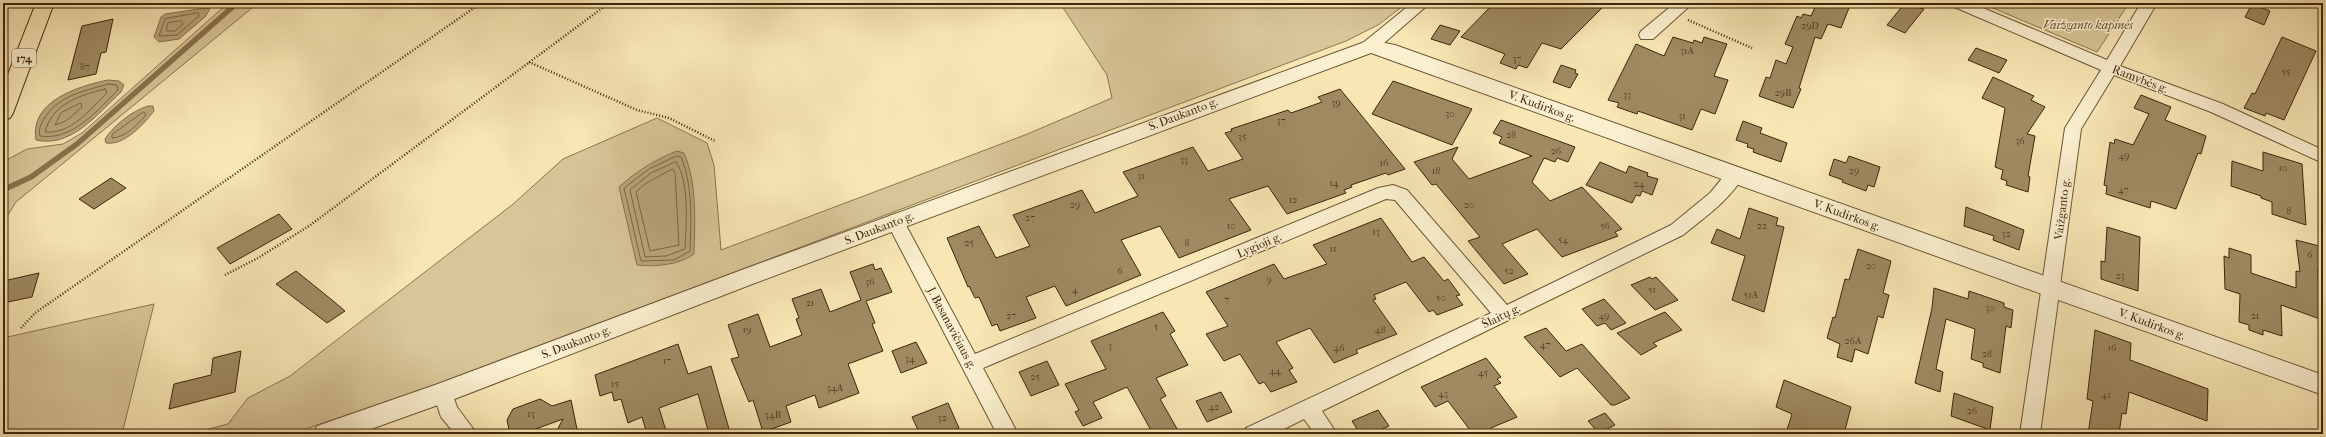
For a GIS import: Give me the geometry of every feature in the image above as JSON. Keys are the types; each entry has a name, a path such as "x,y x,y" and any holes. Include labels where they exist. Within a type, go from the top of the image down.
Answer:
{"main road":[{"name":"174","path":"3,113 45,3"}],"street":[{"name":"S. Daukanto g.","path":"326,434 443,394 896,222 1370,46 1422,3"},
{"name":"Ramybės g.","path":"1957,3 2110,68 2217,108 2323,157"},
{"name":"Vaižganto g.","path":"2030,434 2073,128 2094,97 2148,3"},
{"path":"1647,35 1679,8"},
{"name":"V. Kudirkos g.","path":"1370,46 1388,50 2323,385"},
{"name":"Šlaitų g.","path":"1253,434 1504,315 1677,230 1716,198 1735,175"},
{"name":"Lygioji g.","path":"971,364 1377,196 1393,192 1401,195 1504,315"},
{"name":"J. Basanavičiaus g.","path":"896,222 1008,434"},
{"path":"443,394 448,411 467,434"},
{"path":"1308,408 1327,434"}],"path":[{"path":"21,328 35,313 481,3"},
{"path":"225,275 258,258 309,226 608,3"},
{"path":"1679,8 1752,48"},
{"path":"529,62 636,110 669,118 715,141"},
{"path":"3,187 5,187 3,192"}],"green space":[{"path":"228,3 258,3 16,202 3,223 3,162 27,149 63,144 82,133"},
{"path":"1060,3 1407,3 1378,25 1346,41 444,382 294,433 189,434 228,424 248,398 290,376 512,205 563,159 657,118 707,143 714,165 721,250 1025,135 1112,98 1107,75"},
{"name":"Vaižganto kapinės","path":"1981,3 2129,3 2097,52"},
{"path":"154,304 122,434 3,434 3,338"}],"water":[{"path":"206,8 210,9 205,17 179,39 159,42 154,37 161,17 165,14"},
{"path":"108,80 119,81 124,85 121,92 93,119 72,134 61,139 49,141 36,140 36,126 40,115 48,105 71,91"},
{"path":"148,106 153,106 154,111 139,128 120,141 106,143 105,139 118,124 136,111"},
{"path":"677,151 684,153 693,189 695,229 694,254 674,263 652,266 637,265 619,187 646,166"}],"building":[{"path":"1494,3 1607,3 1561,49 1542,43 1527,68 1518,65 1516,69 1500,63 1505,54 1461,37"},
{"path":"1817,3 1851,3 1841,28 1828,24 1821,39 1815,37 1799,88 1801,89 1793,108 1759,96 1766,77 1770,78 1776,60 1786,64 1793,47 1785,44 1797,16 1801,18 1803,14 1811,16"},
{"path":"1905,3 1924,9 1905,33 1887,25"},
{"path":"2252,4 2270,11 2264,25 2245,17"},
{"path":"113,19 106,52 101,53 96,74 68,80 82,26"},
{"path":"1440,25 1460,31 1450,45 1431,39"},
{"path":"1673,37 1693,43 1694,40 1702,43 1704,37 1727,44 1714,76 1728,80 1715,114 1701,109 1692,130 1638,111 1637,114 1617,107 1619,103 1608,100 1636,44 1664,56"},
{"path":"2282,37 2316,51 2284,120 2266,113 2265,116 2244,108 2252,93 2255,94"},
{"path":"1976,48 2007,60 1999,73 1968,60"},
{"path":"1561,65 1576,70 1575,73 1578,74 1570,88 1553,82"},
{"path":"1993,77 2034,96 2031,100 2045,107 2027,134 2035,136 2028,176 2030,177 2028,192 2006,185 2007,181 2001,179 2003,170 1995,167 2005,108 1982,98"},
{"path":"1393,81 1472,109 1452,145 1372,114"},
{"path":"1340,89 1405,169 1388,175 1386,173 1351,185 1352,187 1344,190 1346,193 1287,214 1268,186 1229,199 1251,230 1179,258 1160,226 1121,240 1141,275 1066,306 1055,286 1026,297 1036,318 1000,331 997,324 992,326 979,297 975,298 969,286 968,287 947,238 979,226 996,258 1030,246 1013,215 1082,190 1095,213 1138,196 1123,172 1193,147 1208,171 1243,159 1225,133 1232,131 1231,129 1288,110 1291,113 1322,102 1318,97"},
{"path":"2141,95 2171,107 2165,120 2206,136 2201,154 2198,153 2176,209 2151,201 2150,208 2106,194 2107,186 2104,185 2110,142 2114,144 2115,139 2133,145 2149,114 2134,108"},
{"path":"1501,120 1575,147 1568,162 1557,158 1555,162 1544,158 1532,182 1550,201 1582,187 1622,229 1615,232 1618,236 1562,257 1537,229 1502,244 1528,274 1504,284 1468,241 1480,237 1436,184 1432,185 1414,162 1458,147 1452,159 1469,179 1532,156 1499,143 1502,137 1493,133"},
{"path":"1743,121 1762,128 1760,133 1787,143 1781,162 1753,152 1754,149 1747,147 1748,144 1736,140"},
{"path":"2263,152 2302,164 2306,225 2272,214 2272,202 2261,198 2261,196 2231,186 2232,161 2263,171"},
{"path":"1849,156 1880,167 1874,187 1868,185 1866,191 1842,182 1843,180 1829,175 1834,159 1846,163"},
{"path":"1600,162 1626,173 1629,166 1648,173 1647,176 1658,179 1652,195 1642,191 1640,196 1636,195 1632,203 1586,185"},
{"path":"111,178 126,188 94,209 79,199"},
{"path":"1966,207 2024,230 2019,250 1993,240 1994,236 1964,226"},
{"path":"1749,208 1778,218 1776,225 1784,227 1764,312 1732,300 1745,256 1711,243 1717,229 1740,239"},
{"path":"279,214 292,229 230,264 217,248"},
{"path":"1381,218 1412,262 1424,257 1444,281 1448,279 1460,295 1456,296 1463,305 1437,315 1433,310 1429,312 1406,282 1374,295 1376,299 1373,300 1397,334 1356,350 1358,353 1334,363 1310,328 1276,342 1293,368 1289,370 1297,382 1271,392 1264,382 1259,384 1240,354 1224,361 1206,334 1228,326 1206,292 1274,264 1284,279 1327,264 1313,245"},
{"path":"2107,227 2140,237 2138,291 2101,279 2101,261 2105,262"},
{"path":"2296,240 2323,247 2323,271 2318,269 2320,319 2281,305 2282,336 2263,330 2263,335 2249,330 2249,325 2239,322 2240,294 2225,289 2224,256 2229,258 2229,248 2251,255 2251,273 2296,288 2296,271 2300,272"},
{"path":"1858,249 1891,261 1883,293 1889,295 1883,318 1878,316 1868,354 1855,349 1852,362 1837,357 1840,344 1827,338 1833,317 1835,318 1845,279 1849,280"},
{"path":"873,264 875,270 881,268 892,292 866,301 875,323 872,324 883,351 848,364 859,393 819,408 815,395 786,406 791,422 763,432 753,400 749,402 731,359 739,357 728,325 758,314 770,347 802,335 796,319 799,318 792,299 821,289 830,312 861,300 850,272"},
{"path":"296,271 345,311 327,323 276,284"},
{"path":"39,273 32,297 3,303 3,295 8,280"},
{"path":"1650,277 1652,279 1656,277 1678,300 1655,310 1631,285"},
{"path":"1934,288 1968,299 1969,291 2004,303 2004,307 2013,310 2011,328 2006,326 2000,373 1983,367 1983,363 1971,359 1975,329 1946,319 1936,369 1943,372 1940,392 1915,383 1932,308"},
{"path":"1604,299 1626,323 1611,330 1605,323 1597,326 1582,309"},
{"path":"1163,312 1175,331 1170,334 1188,365 1156,378 1166,396 1160,399 1180,434 1153,434 1127,387 1093,402 1102,418 1083,426 1075,412 1079,410 1065,384 1106,369 1091,341"},
{"path":"1665,312 1682,330 1653,343 1657,346 1641,355 1617,333"},
{"path":"1546,328 1566,351 1582,344 1630,398 1615,405 1611,405 1577,368 1560,377 1524,337"},
{"path":"2095,330 2131,343 2130,360 2208,389 2207,421 2129,392 2126,414 2122,413 2119,434 2088,434 2093,401 2087,399"},
{"path":"916,342 927,363 901,373 892,351"},
{"path":"678,344 688,374 711,366 729,429 716,434 709,434 698,394 659,408 667,434 647,434 642,417 628,423 621,399 614,401 612,392 600,396 595,375"},
{"path":"241,351 235,392 169,409 174,384 211,375 213,358"},
{"path":"1486,358 1501,377 1497,379 1501,383 1494,386 1517,417 1491,428 1496,434 1473,434 1448,401 1435,407 1421,387"},
{"path":"1047,361 1059,385 1031,396 1019,372"},
{"path":"1784,380 1851,407 1844,434 1797,434 1787,430 1792,414 1776,407"},
{"path":"1221,392 1232,412 1207,422 1196,401"},
{"path":"1954,393 1993,407 1990,430 1951,416"},
{"path":"540,399 552,406 571,400 578,434 555,434 563,419 522,434 510,434 507,420 513,409"},
{"path":"948,403 959,428 945,434 920,434 912,417"},
{"path":"1378,410 1389,426 1371,434 1360,434 1352,421"},
{"path":"1605,413 1615,425 1599,433 1588,421"}],"waterway":[{"path":"5,189 31,177 77,144 237,3"}]}
